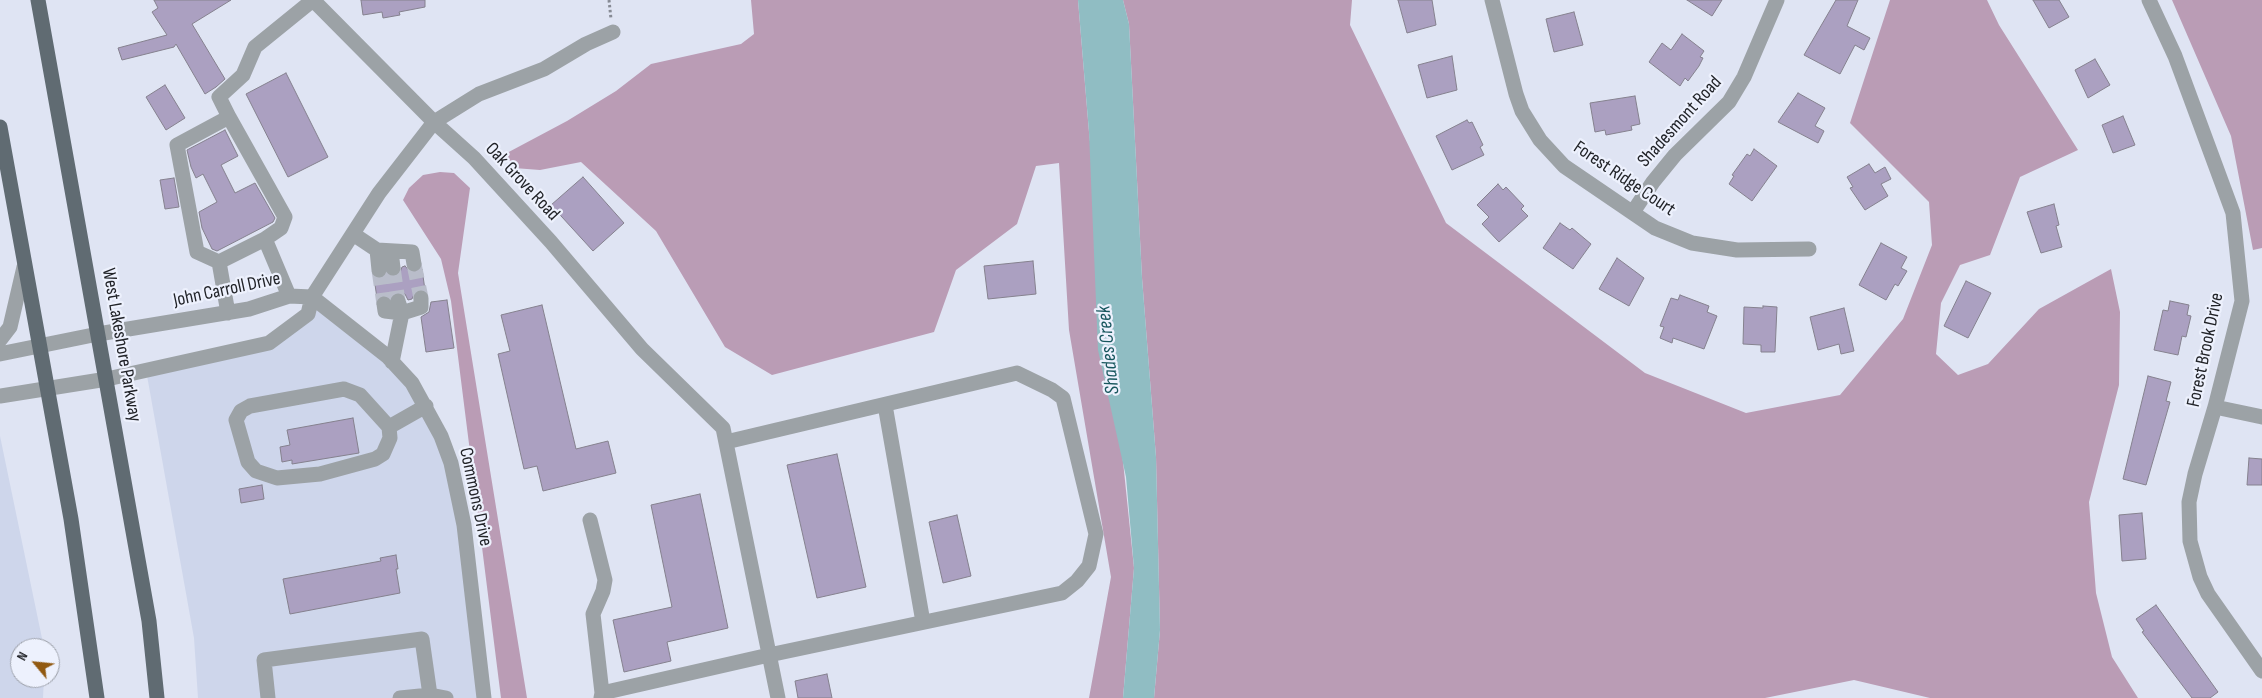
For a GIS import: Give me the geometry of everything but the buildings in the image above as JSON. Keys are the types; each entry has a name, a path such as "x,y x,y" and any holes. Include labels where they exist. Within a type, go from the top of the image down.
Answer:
{"main road":[{"name":"West Lakeshore Parkway","path":"38,0 149,621 157,698"},
{"path":"0,128 74,538 97,698"}],"street":[{"path":"219,262 280,228 285,217 219,97 243,75 255,47 313,0"},
{"name":"Oak Grove Road","path":"313,0 434,122 474,158 551,242 642,349 725,435"},
{"name":"Forest Ridge Court","path":"1492,0 1522,111 1540,140 1564,166 1655,228 1672,236 1710,248 1737,250 1809,249"},
{"name":"Shadesmont Road","path":"1633,212 1653,182 1675,155 1729,102 1744,77 1777,0"},
{"name":"Forest Brook Drive","path":"2149,0 2175,56 2233,213 2242,301 2189,502 2190,541 2200,576 2208,594 2262,671"},
{"path":"0,396 107,379 269,343 308,314 312,297 354,234 379,192 434,122 479,94 544,69 586,44 613,32"},
{"path":"219,262 197,252 177,145 229,117"},
{"path":"354,234 384,251 412,252 414,264"},
{"path":"265,238 289,296"},
{"path":"384,251 386,269"},
{"path":"219,262 228,313"},
{"path":"0,340 10,327 23,279 25,263"},
{"name":"John Carroll Drive","path":"0,354 98,334 248,309 289,296 312,297"},
{"name":"Commons Drive","path":"312,297 392,362 412,383 426,406 451,463 462,516 484,698"},
{"path":"392,362 395,306 420,307 421,298"},
{"path":"590,520 605,580 603,591 593,614 601,696 769,655 1062,593 1077,581 1089,566 1096,534 1063,398 1052,390 1017,373 885,405 725,435 769,655 778,698"},
{"path":"344,389 360,395 389,428 390,438 388,445 383,454 375,459 320,474 277,478 256,471 248,462 236,420 240,411 250,406 344,389"},
{"path":"885,405 923,622"},
{"path":"389,428 426,406"},
{"path":"2215,406 2262,417"},
{"path":"268,698 264,660 422,639 430,695"},
{"path":"400,698 430,695 446,698"}],"shaded area":[{"path":"751,0 1078,0 1089,132 1134,568 1123,698 1089,698 1111,577 1069,330 1059,163 1036,166 1017,224 956,270 934,332 772,375 725,347 656,231 581,162 540,170 514,168 505,154 567,121 616,91 651,64 741,44 754,34"},
{"path":"1123,0 1352,0 1350,25 1446,223 1645,373 1746,413 1840,395 1903,319 1932,245 1929,202 1850,123 1890,0 1987,0 1999,25 2078,150 2020,177 1990,255 1960,265 1941,303 1936,354 1958,375 1988,364 2039,309 2111,269 2120,312 2119,385 2089,502 2096,593 2112,657 2138,698 1930,698 1854,680 1765,698 1154,698 1160,630 1156,457 1142,278 1129,24"},
{"path":"2172,0 2262,0 2262,248 2253,250 2231,136"},
{"path":"440,172 454,173 470,188 458,273 527,698 501,698 451,301 441,259 403,200 409,188 423,175"},
{"path":"312,297 412,383 451,463 484,698 198,698 194,638 146,370 269,343 308,314"},
{"path":"0,436 42,638 10,638 10,688 44,688 43,698 0,698"}],"water":[{"name":"Shades Creek","path":"1078,0 1123,0 1129,24 1142,278 1156,457 1160,630 1154,698 1123,698 1134,568 1126,477 1098,350 1089,132"}],"tunnel":[{"path":"414,264 421,298"},
{"path":"393,268 398,301"},
{"path":"379,270 384,304"}]}
